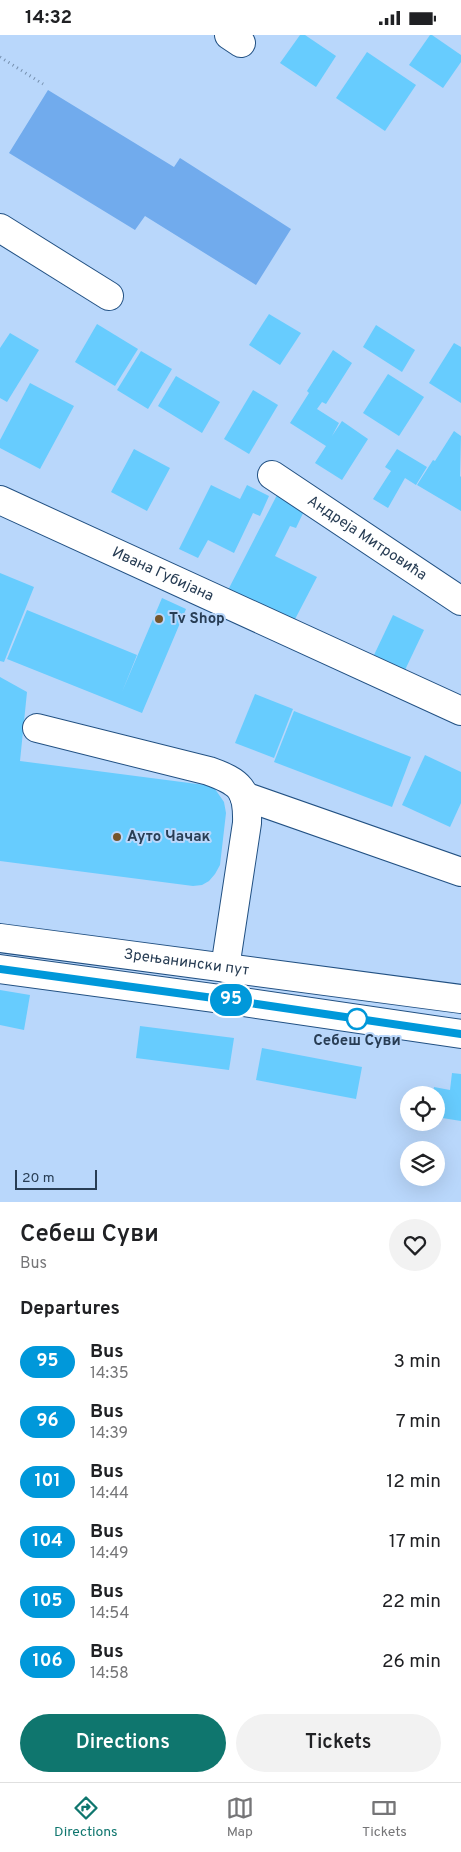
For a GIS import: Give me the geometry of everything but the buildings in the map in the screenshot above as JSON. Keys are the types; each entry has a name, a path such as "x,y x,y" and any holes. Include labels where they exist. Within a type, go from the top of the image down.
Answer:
{"main road":[{"path":"0,228 109,296"},
{"name":"Андреја Митровића","path":"272,475 461,601"},
{"name":"Ивана Губијана","path":"0,499 461,711"},
{"path":"37,728 209,771 233,781 242,791 248,804 247,823 225,968"},
{"path":"244,796 461,872"},
{"name":"Зрењанински пут","path":"0,937 461,999"},
{"path":"0,969 461,1034"}],"path":[{"path":"0,57 43,84"}],"shaded area":[{"path":"48,90 174,167 180,158 291,229 256,285 145,216 135,230 9,153"}],"bus line":[{"name":"95","path":"0,969 461,1034"}],"place":[{"name":"Tv Shop","path":"159,619"},
{"name":"Ауто Чачак","path":"117,837"},
{"name":"Себеш Суви","path":"357,1019"}]}
